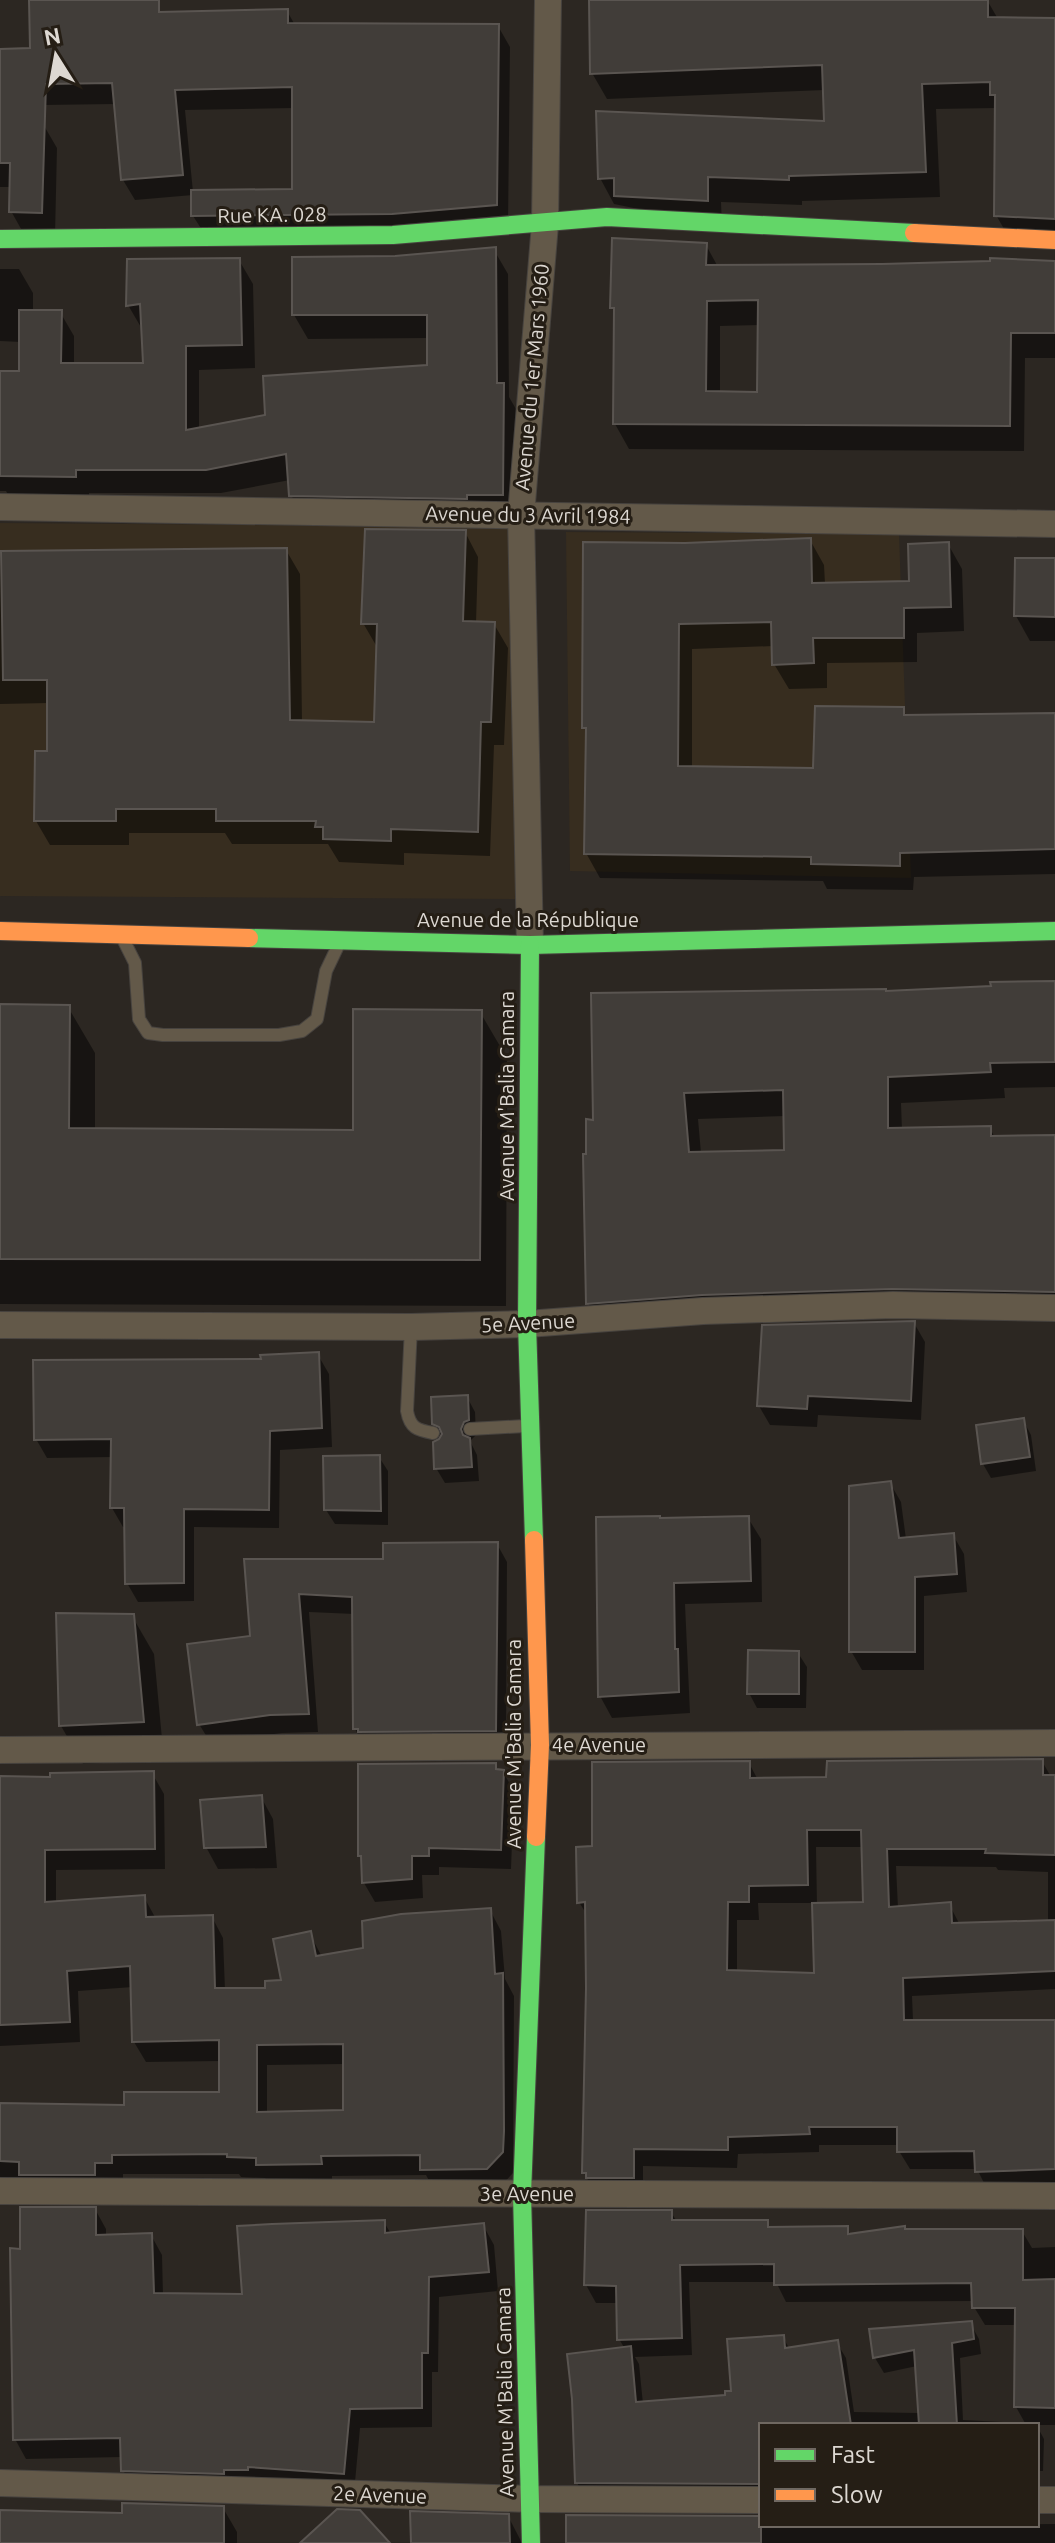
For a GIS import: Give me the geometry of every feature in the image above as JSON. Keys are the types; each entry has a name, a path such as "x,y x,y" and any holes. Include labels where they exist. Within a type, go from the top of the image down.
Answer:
{"street":[{"name":"Avenue du 1er Mars 1960","path":"530,945 521,515 545,224 548,0"},
{"name":"Rue KA. 028","path":"0,239 393,235 607,217 1055,240"},
{"name":"Avenue du 3 Avril 1984","path":"0,507 1055,524"},
{"name":"Avenue de la République","path":"0,931 530,945 1055,931"},
{"name":"Avenue M'Balia Camara","path":"530,945 527,1324 540,1745 522,2194 531,2543"},
{"name":"5e Avenue","path":"0,1325 411,1327 527,1324 703,1311 862,1306 1055,1308"},
{"name":"4e Avenue","path":"0,1750 1055,1743"},
{"name":"3e Avenue","path":"0,2191 1055,2196"},
{"name":"2e Avenue","path":"0,2483 530,2499 759,2500"}],"lane":[{"path":"121,934 135,963 139,1019 148,1033 163,1035 279,1035 302,1031 317,1019 326,971 340,940"},
{"path":"411,1327 409,1423 417,1430 433,1433"},
{"path":"470,1429 529,1426"}],"shaded area":[{"path":"0,523 520,527 516,899 0,896"},
{"path":"566,532 899,534 911,878 570,871"}],"building":[{"path":"29,0 159,0 159,12 288,9 288,23 499,24 497,205 392,214 191,216 191,190 292,189 292,87 175,90 183,175 121,180 112,83 46,84 42,213 9,212 10,163 0,163 0,49 30,48"},
{"path":"589,0 988,0 988,17 1055,18 1055,219 994,216 995,95 990,95 990,82 922,84 926,172 789,176 789,180 708,177 708,201 614,196 614,178 598,179 596,111 824,121 822,65 590,74"},
{"path":"612,238 707,243 706,265 882,264 990,261 990,258 1055,261 1055,333 1011,333 1010,426 613,424 614,308 610,308","holes":["758,300 757,392 706,391 707,301"]},
{"path":"496,247 497,383 504,383 503,495 467,495 467,499 289,496 286,454 206,470 76,470 76,477 0,476 0,371 19,371 19,310 62,310 61,363 143,363 140,304 126,306 127,259 240,258 242,345 186,346 186,430 265,415 263,376 427,365 427,315 292,315 292,257 395,256"},
{"path":"365,529 466,530 463,621 495,622 491,722 481,722 478,832 391,829 391,841 323,839 323,827 315,827 316,821 216,821 216,809 116,809 116,821 34,821 35,751 47,751 47,680 3,680 1,551 287,548 290,720 374,722 377,624 361,624"},
{"path":"811,538 812,583 909,581 908,544 949,542 951,607 904,608 904,638 813,638 814,663 772,665 771,622 679,624 678,766 813,768 815,706 904,707 904,715 1055,713 1055,849 900,853 900,866 811,864 811,857 584,854 586,728 582,728 583,542 685,543"},
{"path":"1015,558 1055,558 1055,617 1014,616"},
{"path":"1055,981 1055,1062 990,1063 991,1072 888,1077 888,1128 991,1126 991,1136 1055,1135 1055,1292 892,1289 702,1295 586,1304 583,1154 586,1154 586,1119 593,1120 591,993 886,991 991,986 990,982","holes":["783,1090 784,1150 689,1152 684,1093"]},
{"path":"0,1004 70,1005 69,1128 353,1130 353,1009 482,1010 480,1260 0,1259"},
{"path":"915,1321 911,1401 808,1396 807,1409 757,1406 762,1325"},
{"path":"319,1352 322,1428 270,1431 269,1510 184,1509 184,1583 125,1584 124,1508 110,1508 111,1439 34,1440 33,1360 261,1359 260,1355"},
{"path":"468,1395 469,1420 464,1422 461,1429 463,1435 470,1438 472,1467 434,1469 433,1442 442,1434 439,1427 432,1424 431,1397"},
{"path":"1024,1418 1030,1457 981,1464 976,1425"},
{"path":"380,1455 381,1511 324,1510 323,1456"},
{"path":"891,1481 899,1538 954,1533 957,1574 915,1577 915,1652 849,1652 849,1486"},
{"path":"749,1516 751,1581 674,1583 679,1692 598,1697 596,1517"},
{"path":"498,1542 496,1731 358,1732 358,1729 353,1729 352,1597 299,1594 309,1714 270,1715 197,1725 187,1644 250,1636 244,1559 383,1559 383,1543"},
{"path":"56,1613 134,1614 144,1722 59,1726"},
{"path":"748,1650 799,1651 799,1694 747,1694"},
{"path":"1043,1759 1043,1775 1055,1775 1055,1855 985,1853 986,1849 887,1849 889,1907 951,1902 952,1923 1055,1920 1055,1971 903,1978 904,2020 1055,2020 1055,2169 975,2172 974,2151 897,2152 897,2127 809,2127 810,2134 728,2137 728,2150 634,2149 634,2178 586,2178 586,2173 582,2173 585,1902 577,1903 576,1847 592,1846 592,1762 750,1761 750,1778 826,1777 827,1761","holes":["807,1830 861,1830 863,1902 812,1903 814,1973 727,1970 728,1902 749,1902 749,1886 808,1885"]},
{"path":"496,1763 496,1769 504,1770 501,1850 429,1848 429,1856 412,1856 412,1879 362,1883 361,1856 358,1856 358,1764"},
{"path":"154,1771 155,1849 45,1850 45,1902 145,1895 146,1917 213,1915 215,1988 265,1988 265,1981 281,1980 273,1939 311,1931 316,1956 363,1948 362,1921 401,1914 491,1908 495,1974 503,1973 503,2152 487,2169 420,2170 420,2155 321,2156 322,2164 256,2165 256,2158 227,2157 227,2154 112,2155 112,2163 95,2163 95,2175 19,2175 19,2162 0,2161 0,2103 124,2105 124,2092 219,2092 219,2040 132,2042 130,1966 67,1971 70,2022 0,2025 0,1776 50,1777 50,1773","holes":["343,2044 343,2110 257,2112 257,2045"]},
{"path":"262,1795 266,1847 204,1848 200,1800"},
{"path":"20,2207 96,2207 96,2235 152,2233 154,2293 242,2294 237,2226 385,2220 385,2233 484,2223 489,2272 429,2277 428,2353 422,2353 422,2408 350,2409 344,2474 248,2467 248,2470 224,2470 224,2474 121,2471 120,2438 13,2440 10,2248 20,2249"},
{"path":"586,2210 672,2210 672,2220 768,2220 768,2227 848,2226 848,2234 905,2226 905,2229 1023,2229 1023,2280 1055,2279 1055,2408 1014,2407 1015,2308 972,2308 971,2283 774,2285 774,2264 680,2265 682,2338 617,2340 616,2286 584,2285"},
{"path":"972,2321 974,2339 952,2343 957,2423 919,2423 914,2350 873,2358 869,2329"},
{"path":"784,2335 785,2348 838,2340 851,2423 759,2423 759,2484 575,2483 567,2354 631,2346 636,2402 725,2395 725,2391 731,2391 727,2339"},
{"path":"122,2503 224,2506 224,2543 0,2543 0,2510 122,2513"},
{"path":"337,2509 360,2510 390,2543 300,2543"},
{"path":"410,2511 509,2514 510,2543 411,2543"},
{"path":"566,2515 759,2516 761,2527 761,2543 566,2543"}],"traffic: fast":[{"path":"0,239 393,235 607,217 914,233"},
{"path":"249,938 530,945 1055,931"},
{"path":"530,945 527,1324 534,1540"},
{"path":"531,2543 522,2194 536,1837"}],"traffic: slow":[{"path":"914,233 1055,240"},
{"path":"0,931 249,938"},
{"path":"534,1540 540,1745 536,1837"}]}
